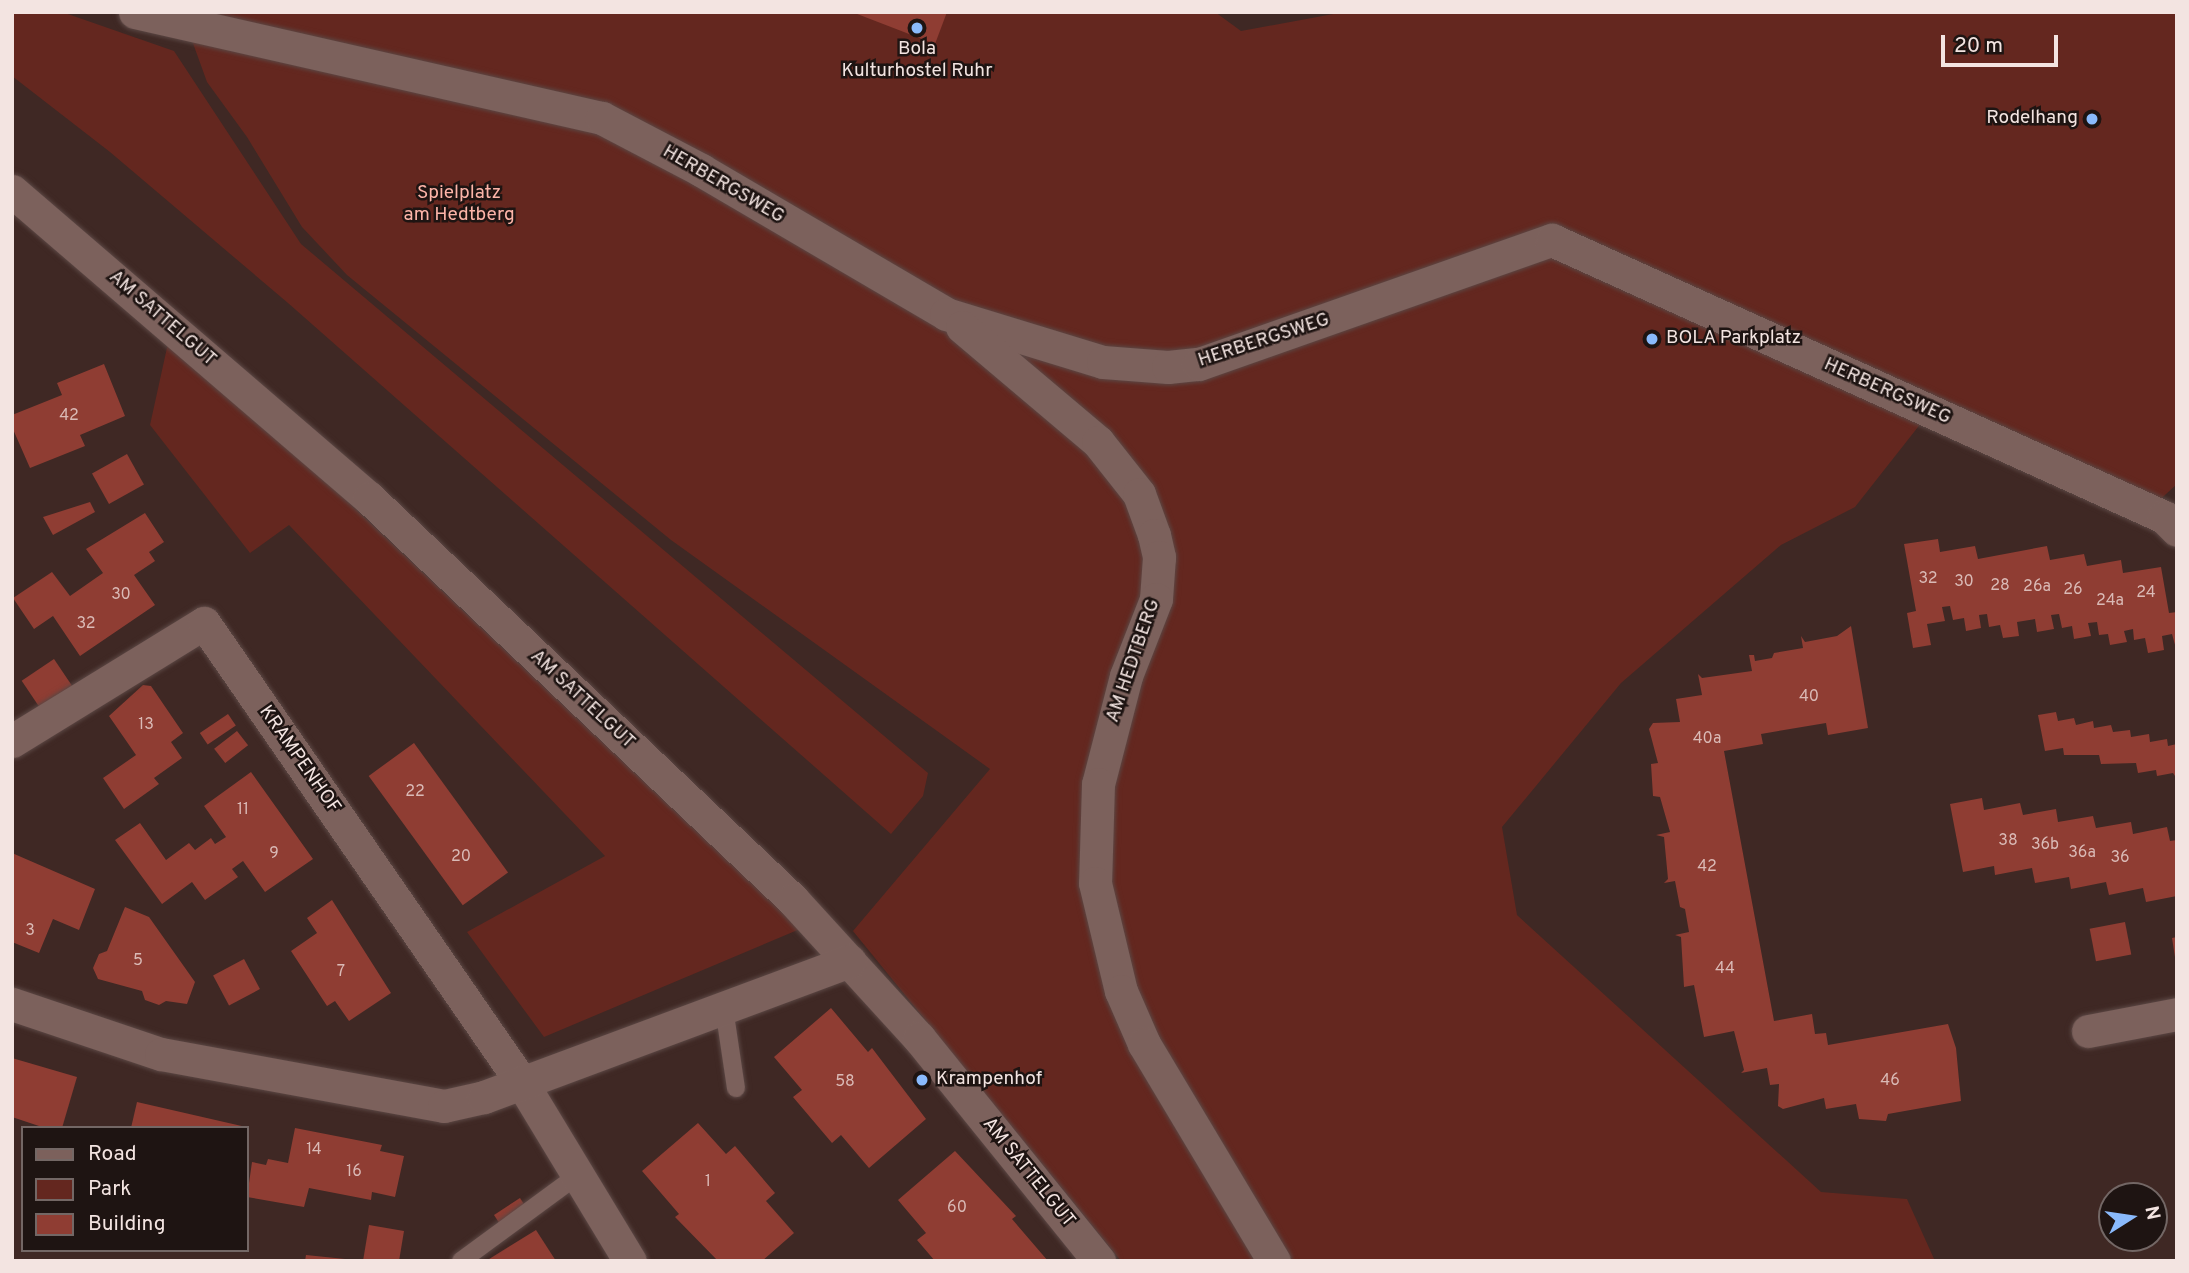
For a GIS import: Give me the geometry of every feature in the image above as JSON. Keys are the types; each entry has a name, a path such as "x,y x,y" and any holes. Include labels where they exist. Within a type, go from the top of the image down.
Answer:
{"street":[{"name":"HERBERGSWEG","path":"135,12 602,118 701,170 946,314 1103,362 1168,367 1199,364 1552,240 2164,517 2177,530"},
{"name":"AM SATTELGUT","path":"12,191 369,498 793,900 919,1038 1099,1261"},
{"name":"AM HEDTBERG","path":"946,314 1082,426 1125,473 1147,514 1159,556 1156,599 1126,677 1098,784 1095,883 1121,991 1144,1044 1274,1261"},
{"name":"KRAMPENHOF","path":"12,741 204,623 523,1083"},
{"path":"12,1004 161,1054 444,1106 523,1083 849,961"},
{"path":"2088,1031 2177,1014"},
{"path":"523,1083 630,1261"}],"lane":[{"path":"724,1008 736,1088"},
{"path":"461,1261 578,1175"}],"green space":[{"path":"12,12 62,12 174,51 301,244 928,773 923,796 891,834 288,303 110,152 12,76"},
{"name":"Spielplatz am Hedtberg","path":"204,12 1215,12 1241,31 1344,12 2177,12 2177,484 2140,518 1929,413 1855,507 1781,545 1621,683 1502,827 1517,915 1821,1192 1907,1199 1935,1261 1121,1261 853,931 990,769 671,540 347,275 302,227 247,137 207,82 190,35"},
{"path":"170,334 800,929 544,1037 467,932 605,856 289,525 250,553 150,425"}],"building":[{"name":"Bola Kulturhostel Ruhr","path":"852,12 947,12 935,44"},
{"path":"104,364 125,416 80,435 85,446 30,468 12,427 12,415 62,395 57,383"},
{"path":"127,454 144,485 109,504 92,473"},
{"path":"90,502 95,512 53,535 43,517"},
{"path":"145,513 164,542 149,552 155,561 134,575 155,605 80,656 53,616 34,629 13,598 52,572 70,596 103,573 86,549"},
{"path":"1938,539 1940,552 1975,546 1978,559 2047,546 2050,560 2084,554 2087,566 2121,560 2123,573 2161,567 2169,613 2177,612 2177,652 2172,634 2162,636 2164,650 2148,653 2145,638 2134,640 2133,629 2124,631 2127,642 2110,645 2108,634 2099,635 2097,622 2088,623 2091,636 2074,639 2072,626 2062,628 2059,614 2051,615 2054,629 2037,632 2035,619 2017,622 2019,636 2003,638 2000,625 1989,627 1987,614 1979,615 1981,628 1966,631 1964,618 1953,620 1950,606 1942,607 1945,621 1927,624 1931,645 1913,648 1907,613 1916,611 1904,544"},
{"path":"1851,626 1868,728 1828,735 1826,723 1761,734 1763,744 1724,751 1774,1021 1812,1014 1815,1034 1826,1033 1828,1045 1948,1024 1956,1048 1961,1101 1888,1114 1886,1121 1859,1119 1856,1104 1826,1109 1824,1098 1783,1109 1778,1106 1779,1084 1770,1085 1767,1068 1741,1073 1744,1070 1734,1031 1704,1037 1694,985 1684,987 1681,937 1675,935 1689,932 1685,909 1680,907 1675,881 1664,883 1668,879 1664,837 1656,835 1670,832 1660,797 1653,796 1651,764 1658,763 1649,729 1653,723 1680,722 1676,699 1702,695 1698,674 1702,678 1752,671 1749,655 1754,655 1755,661 1772,658 1774,653 1803,648 1801,636 1805,642 1837,636"},
{"path":"54,659 73,687 41,709 22,681"},
{"path":"143,685 151,686 183,733 171,742 182,758 154,778 159,784 124,809 103,778 136,755 109,716"},
{"path":"2056,712 2058,721 2074,718 2076,725 2093,721 2094,728 2111,725 2113,732 2130,730 2131,737 2149,734 2150,742 2167,739 2168,746 2177,744 2177,779 2173,773 2157,776 2156,770 2138,773 2136,763 2101,764 2099,755 2064,755 2063,748 2045,751 2038,715"},
{"path":"228,714 236,726 208,745 200,733"},
{"path":"237,731 248,745 225,763 214,749"},
{"path":"414,743 508,872 463,905 369,776"},
{"path":"251,772 313,859 265,892 243,861 232,869 238,877 205,900 192,882 162,904 115,840 140,823 166,860 189,843 195,850 211,838 215,844 226,837 204,806"},
{"path":"1982,798 1984,810 2020,803 2023,815 2056,809 2058,822 2093,816 2096,828 2131,822 2133,834 2167,827 2170,841 2177,840 2177,896 2146,902 2143,888 2109,895 2106,882 2071,889 2069,877 2035,883 2032,868 1995,875 1994,866 1963,872 1950,804"},
{"path":"12,853 95,889 79,930 53,919 39,953 12,942"},
{"path":"332,900 391,993 349,1021 335,1001 327,1006 291,951 317,933 307,918"},
{"path":"125,907 149,917 195,982 187,1004 166,1001 159,1005 145,1000 142,991 98,979 93,968 99,954 107,951"},
{"path":"2125,922 2131,954 2096,961 2090,929"},
{"path":"2177,937 2177,956 2175,957 2172,938"},
{"path":"244,959 260,989 229,1005 213,975"},
{"path":"831,1008 868,1052 872,1048 926,1119 869,1168 841,1135 832,1143 793,1097 802,1090 774,1057"},
{"path":"12,1058 77,1077 63,1126 39,1126 12,1117"},
{"path":"137,1102 242,1126 131,1126"},
{"path":"698,1123 726,1154 735,1146 775,1193 766,1201 794,1233 762,1261 718,1261 675,1217 679,1214 642,1171"},
{"path":"295,1128 382,1145 380,1151 404,1156 395,1197 372,1192 371,1200 309,1188 304,1207 248,1197 252,1162 266,1165 268,1159 288,1163"},
{"path":"955,1151 1016,1216 1012,1219 1048,1261 935,1261 917,1240 926,1233 898,1200"},
{"path":"520,1198 529,1212 503,1229 494,1215"},
{"path":"369,1225 404,1231 399,1261 363,1261"},
{"path":"536,1230 556,1261 486,1261"},
{"path":"306,1255 345,1259 345,1261 305,1261"}],"place":[{"name":"Bola Kulturhostel Ruhr","path":"917,28"},
{"name":"Rodelhang","path":"2092,119"},
{"name":"BOLA Parkplatz","path":"1652,339"},
{"name":"Krampenhof","path":"922,1080"}]}
